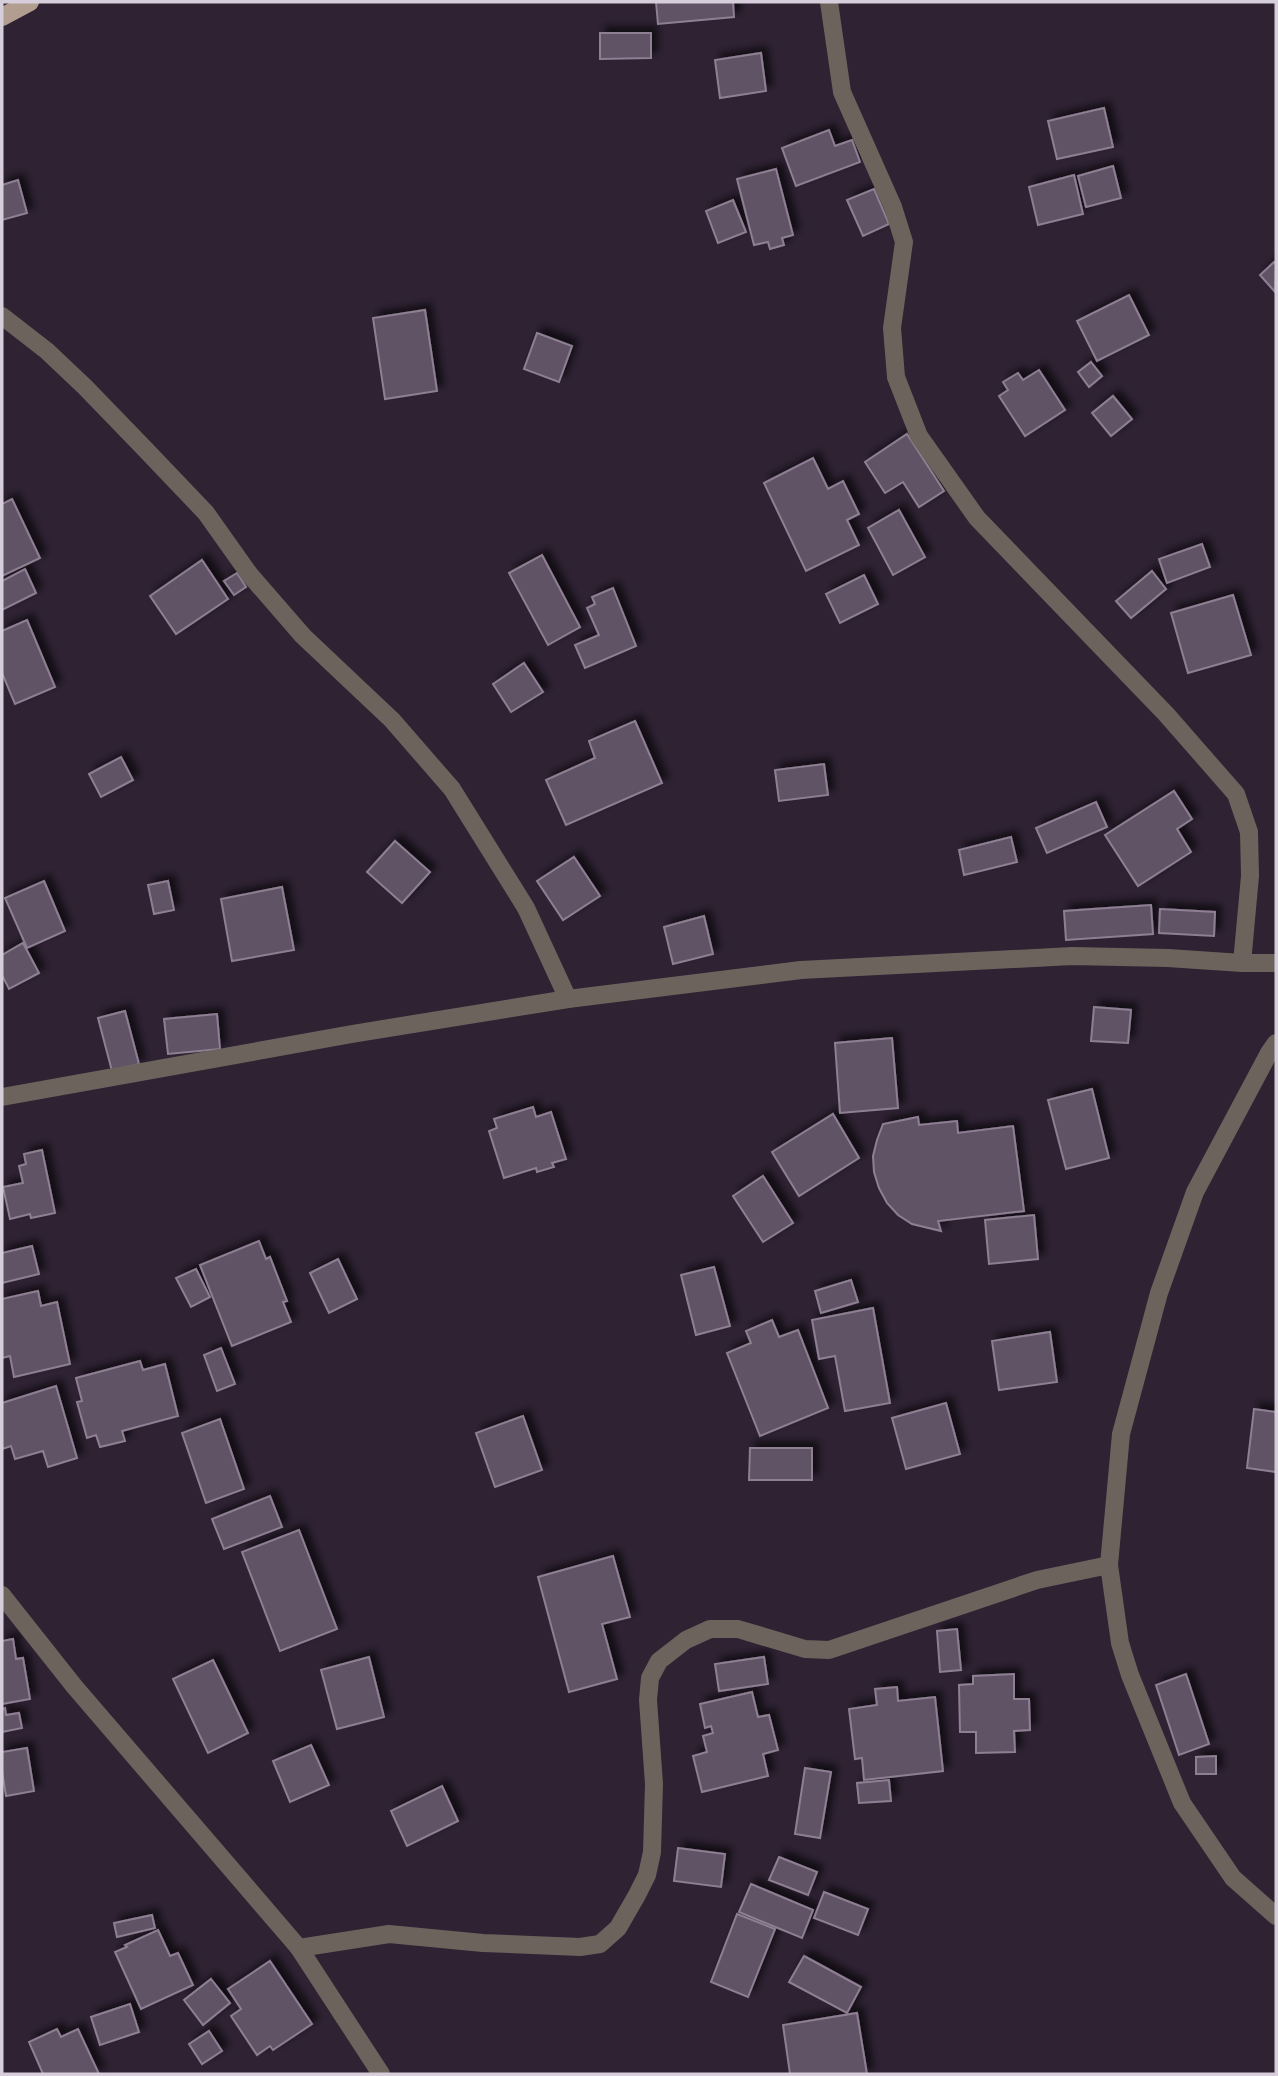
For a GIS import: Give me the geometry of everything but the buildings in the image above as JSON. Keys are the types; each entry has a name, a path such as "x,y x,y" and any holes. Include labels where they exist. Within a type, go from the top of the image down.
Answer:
{"main road":[{"path":"2,17 30,2"}],"street":[{"path":"829,2 842,92 893,206 904,242 892,328 896,377 919,436 977,518 1166,714 1236,794 1250,832 1250,876 1242,963"},
{"path":"2,316 47,351 206,513 250,575 303,636 392,720 452,789 526,908 568,999"},
{"path":"2,1097 352,1034 568,999 802,970 1086,956 1276,963"},
{"path":"1276,1042 1195,1192 1159,1293 1121,1434 1109,1565 1120,1643 1130,1675 1182,1803 1233,1878 1276,1916"},
{"path":"299,1948 390,1934 525,1945 580,1947 600,1944 618,1928 647,1875 652,1852 654,1784 649,1734 650,1678 659,1661 685,1640 710,1629 738,1629 805,1649 829,1650 1037,1580 1109,1565"},
{"path":"2,1595 74,1686 299,1948 381,2074"}]}
